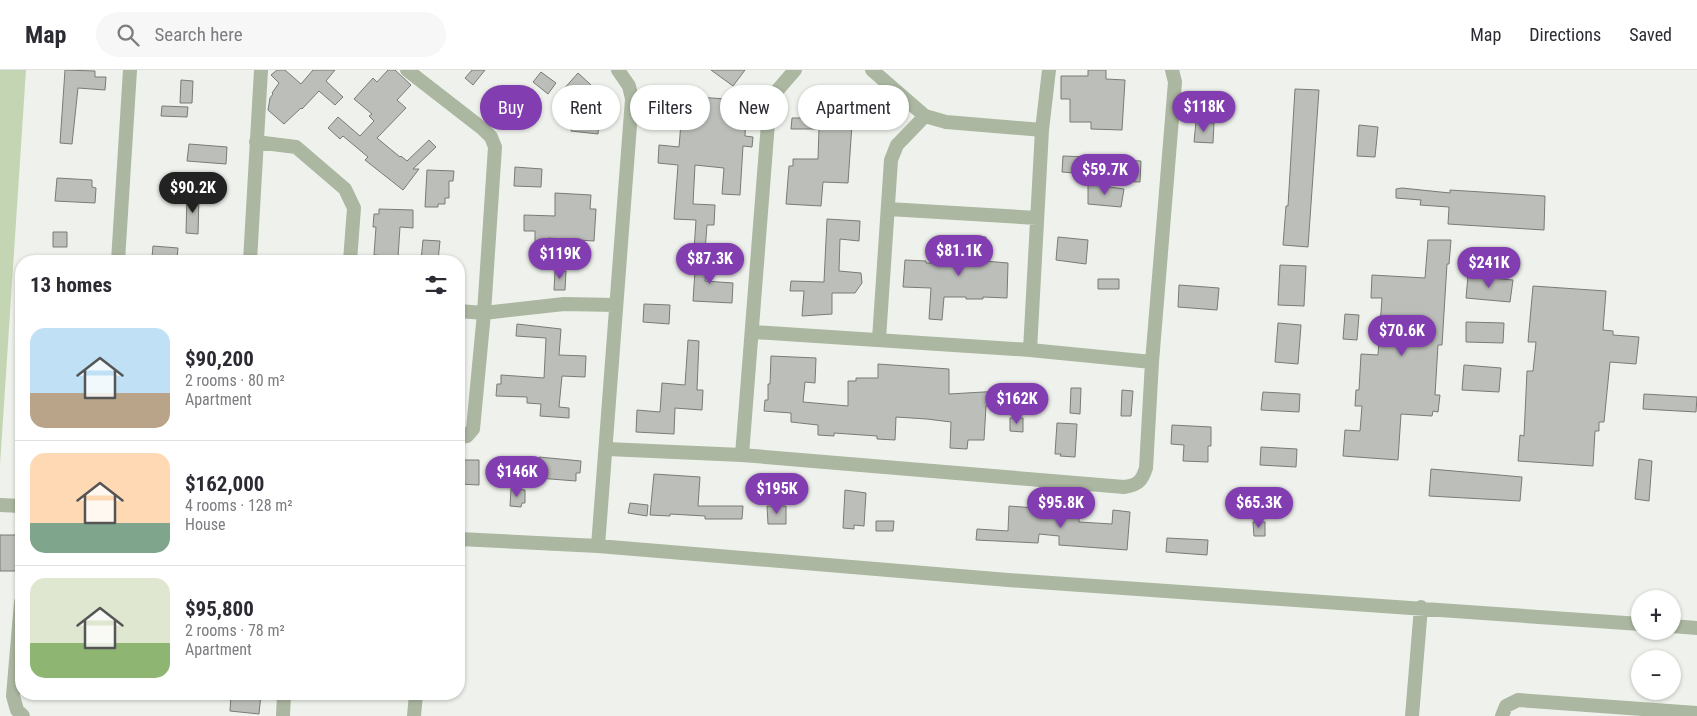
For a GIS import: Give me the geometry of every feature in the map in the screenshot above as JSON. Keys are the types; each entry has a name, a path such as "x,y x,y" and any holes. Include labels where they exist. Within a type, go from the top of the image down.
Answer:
{"street":[{"path":"118,255 130,70"},
{"path":"250,255 261,70"},
{"path":"407,70 484,129 491,137 495,147 484,313 473,429 465,436"},
{"path":"598,546 607,449 632,99 630,86 618,70"},
{"path":"742,455 769,110 775,93 795,70"},
{"path":"872,70 924,116 946,122 1042,130"},
{"path":"1030,350 1042,130 1049,70"},
{"path":"607,449 742,455 1124,488 1135,485 1142,480 1146,468 1152,362 1175,82 1172,70"},
{"path":"879,339 891,160 897,145 924,116"},
{"path":"256,142 296,148 346,189 354,208 350,255"},
{"path":"888,209 1037,218"},
{"path":"465,311 484,313 564,304 616,305"},
{"path":"753,332 1030,350 1152,362"},
{"path":"0,504 15,505"},
{"path":"465,539 598,546 1008,580 1421,607 1631,623"},
{"path":"1412,716 1421,607"},
{"path":"1681,627 1697,628"},
{"path":"15,672 13,696 17,710 23,716"},
{"path":"283,716 284,700"},
{"path":"414,716 415,700"},
{"path":"1502,716 1506,706 1518,700 1634,712 1697,713"}],"green space":[{"path":"0,70 26,70 0,465"}],"building":[{"path":"65,70 95,71 95,77 106,77 105,90 78,88 72,144 60,143"},
{"path":"277,70 285,70 301,84 313,70 335,70 326,81 343,97 335,105 319,91 284,124 268,110 272,93 279,83 271,75"},
{"path":"388,70 395,70 411,85 397,100 406,108 377,138 407,161 429,140 436,147 413,169 419,169 403,190 365,160 368,157 343,136 340,139 328,128 338,117 360,136 374,121 369,116 372,114 354,99 373,78 377,82"},
{"path":"472,70 485,70 473,85 465,78"},
{"path":"711,70 745,70 734,85"},
{"path":"1088,70 1106,70 1106,79 1125,80 1122,130 1091,129 1091,122 1070,122 1070,99 1061,99 1061,76 1088,76"},
{"path":"541,72 556,83 552,85 548,94 542,89 542,85 537,85 533,82"},
{"path":"578,73 591,85 567,85"},
{"path":"181,80 193,81 192,103 180,103"},
{"path":"1295,89 1319,90 1308,247 1283,245 1286,206 1288,206"},
{"path":"710,98 720,99 720,130 745,130 745,136 753,137 752,147 743,146 740,195 722,194 724,168 695,165 693,204 715,205 714,225 707,225 705,251 694,250 696,220 674,219 678,165 658,163 659,145 679,147 680,130 710,130"},
{"path":"162,106 188,107 187,117 161,116"},
{"path":"792,118 798,118 798,129 791,129"},
{"path":"1196,122 1214,123 1213,143 1194,142"},
{"path":"1359,125 1378,127 1375,157 1357,156"},
{"path":"571,130 598,130 598,134"},
{"path":"819,130 852,130 848,183 823,182 821,206 786,204 789,166 793,166 793,159 818,159"},
{"path":"189,144 227,147 226,164 187,161"},
{"path":"1063,156 1088,157 1087,174 1062,172"},
{"path":"1121,160 1141,161 1140,182 1120,181"},
{"path":"515,167 542,169 541,187 514,186"},
{"path":"427,170 454,171 453,181 449,181 449,198 445,198 445,204 438,204 438,207 425,207"},
{"path":"57,178 92,180 92,187 96,188 95,203 55,201"},
{"path":"1088,184 1124,189 1121,207 1088,204"},
{"path":"1396,189 1450,193 1450,190 1545,196 1544,230 1448,224 1449,207 1420,205 1421,200 1396,198"},
{"path":"555,193 591,195 590,209 596,209 594,241 548,238 548,263 535,263 535,231 524,231 524,215 555,216"},
{"path":"187,195 199,195 198,234 186,233"},
{"path":"379,209 413,210 413,228 400,227 398,255 374,255 376,227 373,227 374,214 379,214"},
{"path":"827,219 860,221 859,241 840,239 839,271 861,273 862,283 855,293 832,293 832,314 802,316 804,291 790,291 791,281 824,282"},
{"path":"53,232 67,232 67,247 53,247"},
{"path":"964,236 986,237 985,261 1008,263 1007,298 983,297 983,299 966,299 966,297 944,297 942,320 929,319 931,288 903,287 905,260 926,261 926,263 963,264"},
{"path":"1058,237 1088,240 1086,264 1056,260"},
{"path":"423,240 440,241 439,255 422,255"},
{"path":"1428,240 1451,240 1449,264 1447,264 1442,345 1438,345 1435,395 1440,395 1438,412 1433,411 1432,416 1401,414 1398,460 1343,456 1345,430 1360,431 1362,406 1355,406 1356,390 1359,390 1361,354 1378,355 1382,298 1371,298 1372,275 1425,278"},
{"path":"153,246 178,248 177,255 152,255"},
{"path":"696,255 708,256 705,281 733,283 732,303 693,301"},
{"path":"1280,265 1306,266 1304,306 1278,305"},
{"path":"555,271 566,271 565,290 554,290"},
{"path":"1468,276 1513,280 1510,302 1466,298"},
{"path":"1098,279 1119,279 1119,289 1098,289"},
{"path":"1179,285 1219,288 1217,310 1178,307"},
{"path":"1533,286 1606,291 1603,330 1613,331 1613,335 1639,337 1636,364 1610,362 1604,422 1599,422 1599,431 1595,431 1593,466 1518,461 1520,435 1524,436 1527,371 1533,371 1536,342 1528,342"},
{"path":"644,304 670,305 669,324 643,322"},
{"path":"1345,314 1359,315 1357,340 1343,339"},
{"path":"1466,322 1504,323 1503,343 1466,342"},
{"path":"1278,323 1301,325 1298,364 1275,362"},
{"path":"517,324 561,329 559,355 586,356 585,377 562,376 559,407 569,408 569,418 540,416 541,404 527,403 527,397 496,396 497,384 501,384 501,375 544,378 546,338 516,336"},
{"path":"688,340 699,341 697,390 703,390 702,410 675,408 674,434 636,432 637,410 660,412 662,383 685,385"},
{"path":"771,356 816,358 815,383 805,382 803,402 848,406 848,381 856,381 856,378 878,378 878,364 949,369 949,394 1018,390 1017,404 986,406 984,440 968,440 967,449 950,448 951,422 927,419 896,417 895,440 877,439 877,436 834,433 834,436 818,435 818,425 791,422 791,413 764,411 765,400 768,400"},
{"path":"1464,365 1501,368 1499,392 1462,390"},
{"path":"1071,388 1081,388 1080,414 1070,413"},
{"path":"1122,390 1133,391 1131,416 1121,416"},
{"path":"1263,392 1300,394 1299,412 1261,410"},
{"path":"1644,394 1697,397 1696,412 1643,409"},
{"path":"1010,418 1023,418 1023,432 1010,431"},
{"path":"1057,423 1077,424 1075,457 1055,454"},
{"path":"1172,425 1211,427 1211,446 1208,446 1208,462 1183,461 1184,445 1171,444"},
{"path":"1261,447 1297,449 1296,467 1260,465"},
{"path":"539,457 581,461 580,473 576,473 576,481 538,478"},
{"path":"1639,459 1652,461 1649,501 1635,499"},
{"path":"465,460 479,460 479,485 465,484"},
{"path":"1431,469 1522,477 1520,501 1429,496"},
{"path":"654,474 700,477 698,506 743,506 742,519 705,519 705,516 670,514 670,516 650,515"},
{"path":"511,489 525,490 525,503 522,503 521,507 510,506"},
{"path":"845,490 866,493 864,526 854,525 854,529 843,528"},
{"path":"630,503 648,505 647,516 628,513"},
{"path":"767,506 786,506 786,524 768,524"},
{"path":"1009,506 1061,510 1061,507 1079,508 1079,522 1112,524 1113,510 1130,512 1127,550 1059,545 1059,536 1039,534 1038,543 976,540 977,529 1008,531"},
{"path":"876,521 894,521 893,531 876,531"},
{"path":"1253,522 1265,522 1265,536 1254,536"},
{"path":"0,535 15,535 15,571 0,571"},
{"path":"1167,538 1208,540 1207,555 1166,552"},
{"path":"231,700 260,700 259,714 230,711"}]}
